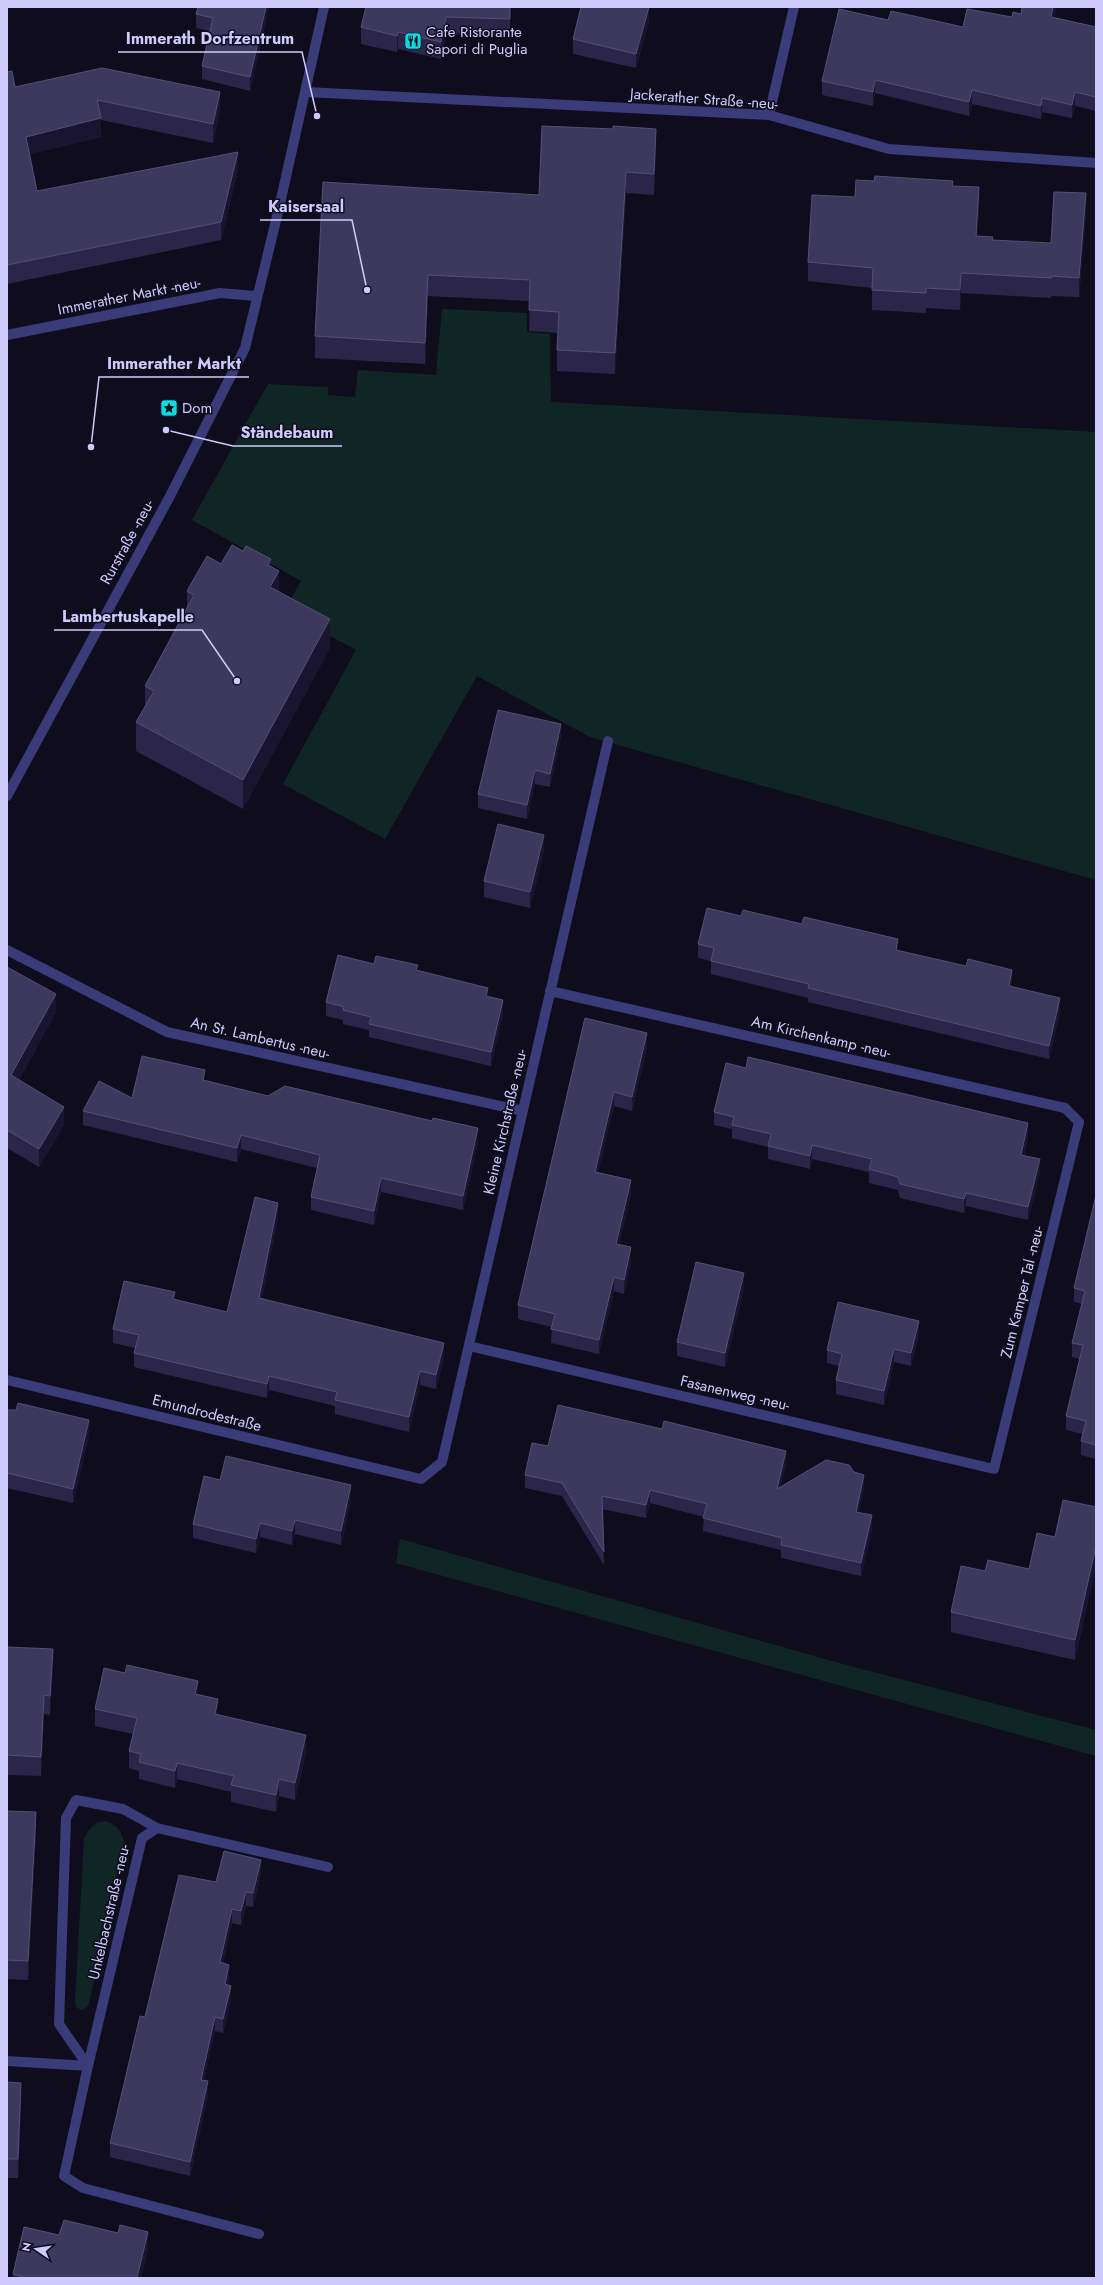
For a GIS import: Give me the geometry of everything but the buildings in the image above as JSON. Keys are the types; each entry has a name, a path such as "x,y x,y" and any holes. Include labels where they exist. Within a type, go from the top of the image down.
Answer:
{"street":[{"name":"Rurstraße -neu-","path":"7,796 53,714 218,403 245,348 306,92 324,7"},
{"path":"770,115 794,7"},
{"name":"Jackerather Straße -neu-","path":"306,92 770,115 889,149 1096,163"},
{"name":"Immerather Markt -neu-","path":"7,335 220,293 257,296"},
{"name":"Kleine Kirchstraße -neu-","path":"400,1475 421,1479 442,1462 608,741"},
{"name":"An St. Lambertus -neu-","path":"7,950 167,1032 523,1111"},
{"name":"Am Kirchenkamp -neu-","path":"550,991 1065,1108 1079,1122"},
{"name":"Zum Kamper Tal -neu-","path":"994,1469 1079,1122"},
{"name":"Fasanenweg -neu-","path":"469,1346 994,1469"},
{"name":"Emundrodestraße","path":"7,1380 400,1475"},
{"path":"88,2066 59,2024 66,1818 76,1800 123,1809 157,1828 328,1866"},
{"name":"Unkelbachstraße -neu-","path":"157,1828 142,1838 88,2066 64,2176 83,2188 258,2234"},
{"path":"7,2061 88,2066"}],"green space":[{"path":"442,309 527,313 527,332 550,334 551,402 1096,432 1096,880 590,737 477,676 385,839 283,784 356,650 284,611 301,581 192,520 268,384 328,387 328,395 355,397 358,370 436,375"},
{"path":"400,1539 839,1663 1096,1730 1096,1756 396,1563"},
{"path":"105,1821 118,1828 124,1842 89,2003 86,2008 81,2010 76,2007 75,2001 84,1839 92,1827 97,1823"}],"place":[{"name":"Cafe Ristorante Sapori di Puglia","path":"413,41"},
{"name":"Immerath Dorfzentrum","path":"317,116"},
{"name":"Kaisersaal","path":"367,290"},
{"name":"Dom","path":"169,408"},
{"name":"Ständebaum","path":"166,430"},
{"name":"Immerather Markt","path":"91,447"},
{"name":"Lambertuskapelle","path":"237,681"}]}
